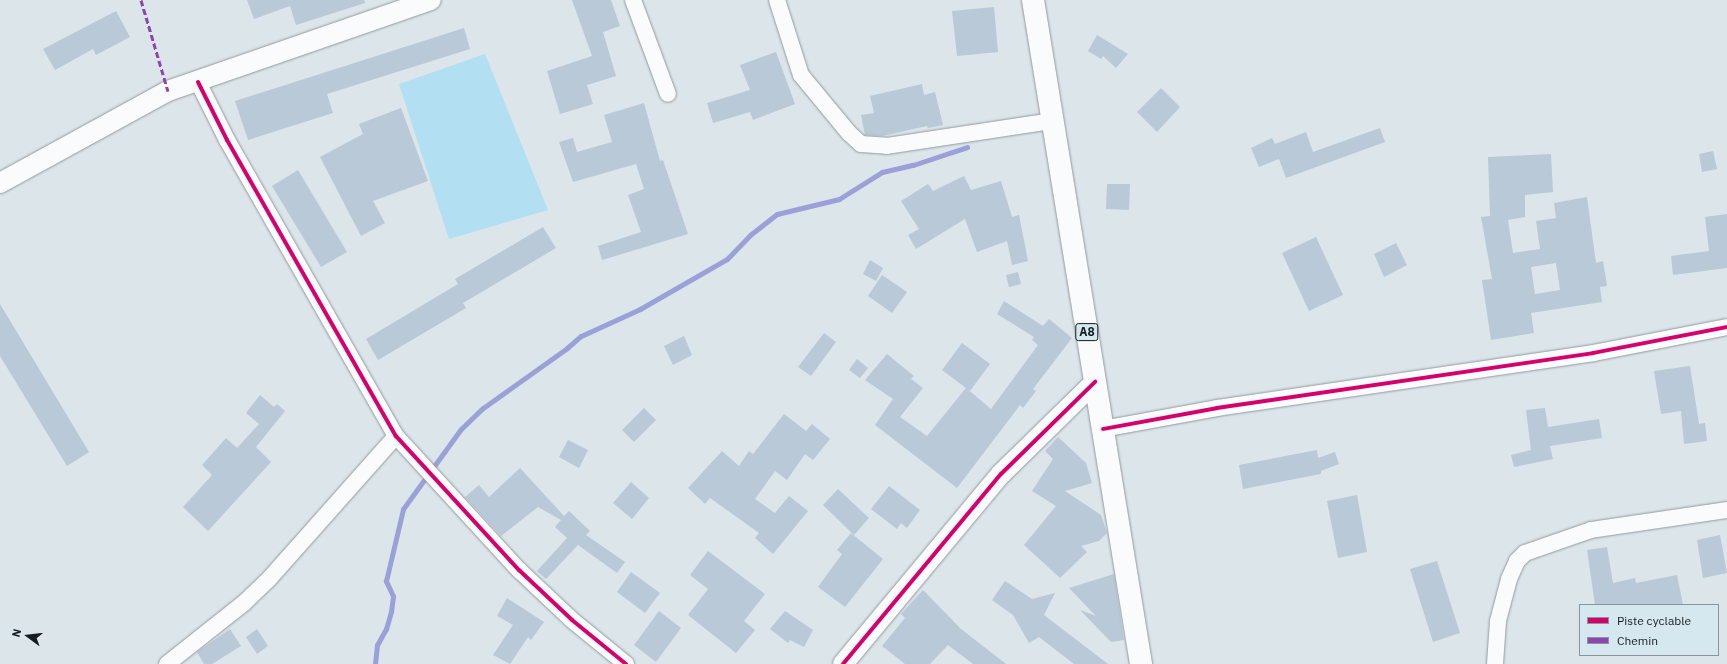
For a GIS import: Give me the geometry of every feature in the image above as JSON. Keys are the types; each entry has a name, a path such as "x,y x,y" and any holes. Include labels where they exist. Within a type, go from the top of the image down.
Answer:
{"main road":[{"name":"A8","path":"1033,0 1141,664"}],"street":[{"path":"0,183 168,90 198,82 431,0"},
{"path":"633,0 668,94"},
{"path":"777,0 801,75 848,133 861,144 887,146 1053,121"},
{"path":"198,82 227,140 396,436 519,570 572,620 626,664"},
{"path":"1103,429 1225,407 1593,353 1727,327"},
{"path":"843,664 1001,474 1095,382"},
{"path":"167,664 244,604 269,579 396,436"},
{"path":"1495,664 1498,621 1509,579 1517,561 1525,553 1591,530 1727,510"}],"shaded area":[{"path":"485,54 548,210 449,239 399,84"}],"building":[{"path":"247,0 364,0 365,3 296,25 290,6 254,19"},
{"path":"572,0 611,0 620,26 603,32 616,76 587,85 593,104 560,114 547,71 592,56"},
{"path":"994,7 998,52 957,56 952,11"},
{"path":"116,11 130,37 96,55 93,49 55,70 43,49"},
{"path":"464,28 470,49 327,94 333,113 248,140 235,101"},
{"path":"1097,35 1128,54 1116,68 1103,56 1101,59 1088,51"},
{"path":"776,52 795,104 753,120 750,112 713,123 707,103 750,90 740,65"},
{"path":"922,84 924,95 935,92 943,125 928,128 927,126 882,136 865,135 861,115 874,113 870,96"},
{"path":"1161,88 1180,107 1157,132 1137,112"},
{"path":"644,103 660,161 663,160 688,234 602,260 598,246 641,232 628,195 644,189 636,164 573,182 559,142 573,138 577,152 612,142 604,115"},
{"path":"401,108 428,181 373,201 385,223 361,236 320,157 363,134 359,124"},
{"path":"1380,128 1385,142 1286,178 1279,159 1259,167 1251,148 1272,138 1275,144 1306,132 1313,152"},
{"path":"1713,151 1717,169 1702,172 1699,154"},
{"path":"1551,154 1553,192 1525,195 1525,217 1508,220 1513,253 1540,249 1536,221 1556,218 1554,203 1587,197 1596,263 1603,261 1607,286 1600,287 1602,302 1531,313 1534,333 1491,340 1482,280 1492,279 1481,217 1490,216 1488,157","holes":["1556,263 1560,290 1535,294 1531,267"]},
{"path":"298,170 347,252 321,267 272,186"},
{"path":"964,176 971,190 1001,181 1012,217 1019,215 1028,261 1012,265 1007,241 977,252 965,219 916,249 908,235 919,229 901,201 928,184 933,191"},
{"path":"1107,184 1130,184 1129,210 1106,209"},
{"path":"1727,214 1727,268 1673,275 1671,256 1709,251 1705,217"},
{"path":"543,227 556,248 463,303 466,308 378,360 366,339 458,284 455,279"},
{"path":"1316,237 1343,295 1309,311 1282,253"},
{"path":"1396,243 1407,265 1384,277 1374,254"},
{"path":"870,260 883,268 876,281 863,274"},
{"path":"1018,272 1021,284 1009,287 1006,275"},
{"path":"882,275 907,292 892,313 868,296"},
{"path":"1004,301 1043,326 1049,319 1072,338 1033,389 1036,391 1023,408 1020,405 957,488 875,425 893,399 865,380 887,354 914,376 911,379 923,388 900,417 927,436 966,388 991,409 1038,345 1032,340 1034,337 997,314"},
{"path":"0,304 89,452 67,466 0,356"},
{"path":"824,333 836,342 811,376 798,367"},
{"path":"684,336 692,355 673,365 664,346"},
{"path":"962,343 990,364 970,391 942,370"},
{"path":"857,359 868,368 860,378 849,370"},
{"path":"1690,366 1699,424 1705,423 1707,441 1684,444 1681,411 1661,414 1654,371"},
{"path":"260,395 274,407 277,404 285,411 256,447 271,462 208,531 183,507 212,475 202,465 226,438 237,448 259,424 246,413"},
{"path":"644,408 656,420 634,442 622,430"},
{"path":"1545,408 1548,427 1599,419 1602,438 1550,446 1553,459 1514,467 1511,455 1531,450 1526,410"},
{"path":"784,414 806,431 812,424 830,439 813,460 805,454 787,480 775,471 755,499 775,513 789,496 808,511 773,554 755,538 759,533 710,498 705,504 688,488 722,451 739,466 749,451 753,454"},
{"path":"1058,437 1086,463 1092,483 1065,491 1101,515 1107,533 1099,541 1081,546 1087,552 1060,578 1024,545 1056,506 1032,491 1053,459 1045,451"},
{"path":"568,440 588,450 579,468 559,457"},
{"path":"1317,450 1318,458 1335,452 1339,464 1321,471 1321,474 1243,489 1239,465"},
{"path":"520,468 564,516 569,511 590,531 586,535 625,562 617,573 578,545 546,579 537,571 567,538 555,527 561,520 538,507 501,536 465,497 479,485 489,497"},
{"path":"631,482 649,498 632,519 613,503"},
{"path":"889,486 920,510 907,528 901,523 897,529 871,509"},
{"path":"838,489 869,518 854,535 823,505"},
{"path":"1357,495 1367,552 1338,558 1327,501"},
{"path":"851,533 883,559 845,607 818,587 842,554 837,550"},
{"path":"1720,535 1727,573 1703,578 1697,540"},
{"path":"1607,547 1613,583 1635,578 1636,583 1677,575 1683,604 1595,604 1587,550"},
{"path":"708,551 765,594 744,621 755,630 736,653 688,615 708,589 690,575"},
{"path":"1437,561 1460,633 1433,642 1410,569"},
{"path":"631,572 660,593 645,613 617,592"},
{"path":"1114,574 1124,640 1111,642 1080,610 1096,616 1069,588"},
{"path":"1005,581 1032,599 1055,593 1044,615 1108,664 1074,664 1039,637 1029,643 1013,615 992,600"},
{"path":"923,590 961,629 1006,664 973,664 948,645 930,664 905,664 882,646 905,618 901,614"},
{"path":"507,598 544,622 531,640 528,637 510,664 493,655 513,625 497,616"},
{"path":"659,611 681,628 656,662 634,645"},
{"path":"785,611 813,630 804,647 790,640 788,643 770,629"},
{"path":"230,629 241,646 212,664 204,664 197,652"},
{"path":"257,629 268,646 257,654 246,637"}],"waterway":[{"path":"375,664 377,645 386,629 391,611 393,596 386,581 403,509 461,429 483,408 567,348 581,336 640,309 727,259 750,235 777,214 839,199 882,172 913,165 967,147"}],"marked path":[{"path":"141,0 168,91"}],"cycle path":[{"path":"198,82 227,140 396,436 519,570 572,620 626,664"},
{"path":"1103,429 1217,408 1593,353 1727,327"},
{"path":"843,664 1001,474 1095,382"}]}
